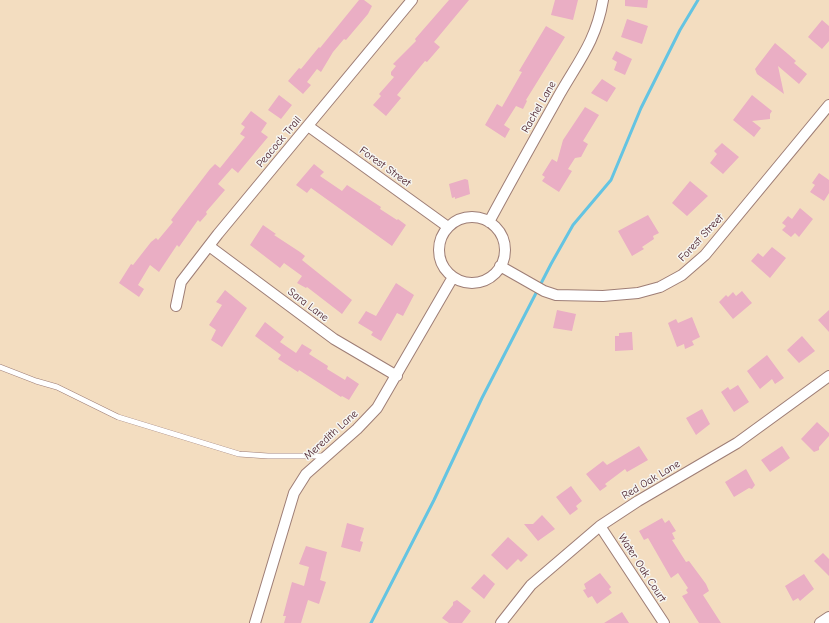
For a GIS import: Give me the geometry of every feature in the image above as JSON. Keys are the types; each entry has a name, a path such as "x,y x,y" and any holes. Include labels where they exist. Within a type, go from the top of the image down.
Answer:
{"street":[{"name":"Peacock Trail","path":"176,306 181,282 412,0"},
{"name":"Rachel Lane","path":"488,222 558,97 591,43 600,19 603,0"},
{"name":"Forest Street","path":"500,266 544,291 556,295 603,296 638,293 660,287 682,275 705,254 829,104"},
{"name":"Forest Street","path":"308,126 448,228"},
{"path":"472,217 488,222 496,228 502,237 504,256 500,266 494,274 485,280 474,283 463,282 453,278 445,270 439,254 442,237 448,228 455,222 472,217"},
{"name":"Sara Lane","path":"209,246 334,339 397,376"},
{"name":"Meredith Lane","path":"255,623 294,493 306,474 357,429 377,408 453,278"},
{"name":"Red Oak Lane","path":"501,623 531,585 600,526 638,501 737,443 829,376"},
{"name":"Water Oak Court","path":"600,526 664,623"},
{"path":"820,623 829,617"}],"lane":[{"path":"0,367 36,381 57,387 118,417 239,454 298,457 325,456"}],"building":[{"path":"359,0 364,0 372,6 368,14 346,40 344,39 333,52 321,72 317,69 307,82 311,85 303,94 288,81 299,68 301,69 319,47 320,48"},
{"path":"449,0 469,0 434,42 440,47 427,62 425,61 397,95 401,98 386,116 373,105 381,96 379,94 394,77 391,75 391,72 396,66 393,64 416,41 415,39"},
{"path":"555,0 578,0 573,20 551,15"},
{"path":"625,0 648,0 647,8 625,6"},
{"path":"627,19 648,26 642,44 621,37"},
{"path":"822,20 829,26 829,41 822,49 808,37"},
{"path":"546,26 565,37 526,100 527,101 523,109 516,106 504,125 510,129 505,138 485,125 497,104 502,107 522,72 519,71"},
{"path":"775,43 796,61 794,63 807,74 799,84 778,66 784,94 757,74 755,69"},
{"path":"616,51 632,59 625,75 614,70 617,62 612,59"},
{"path":"602,79 616,88 607,102 591,93"},
{"path":"279,95 292,105 281,119 268,110"},
{"path":"752,95 772,111 770,114 770,119 752,121 761,128 754,137 733,120"},
{"path":"585,107 599,115 583,141 588,144 581,157 575,158 568,169 572,171 559,192 542,181 545,177 542,175 552,159 557,162 563,140"},
{"path":"251,111 267,123 261,132 268,137 238,173 232,168 218,184 225,190 206,212 207,214 200,222 198,220 179,247 177,245 159,272 150,265 138,285 144,289 139,297 119,283 131,264 133,265 151,242 156,238 158,240 173,222 171,220 210,169 215,164 220,168 245,137 240,134 245,127 241,124"},
{"path":"722,143 739,157 723,174 710,163 717,154 714,151"},
{"path":"314,164 324,172 320,176 342,191 347,185 381,207 380,209 406,225 392,246 311,188 307,193 296,185"},
{"path":"819,173 829,180 829,193 824,201 810,192 815,185 812,183"},
{"path":"465,179 468,180 470,194 455,199 455,197 452,198 449,184"},
{"path":"690,181 708,196 687,216 672,203"},
{"path":"800,208 813,219 799,237 795,233 791,237 782,230 786,226 782,223 788,216 792,219"},
{"path":"648,215 659,233 653,236 654,239 642,247 644,249 632,256 618,231"},
{"path":"263,225 276,234 274,235 305,256 302,260 352,300 342,314 307,287 306,288 297,283 302,276 284,263 280,268 250,245"},
{"path":"772,247 786,258 770,278 751,261 758,253 763,257"},
{"path":"396,283 414,295 403,316 397,313 381,341 371,335 373,332 358,323 366,311 376,316"},
{"path":"225,290 247,308 222,347 211,340 216,330 209,325 222,305 216,302"},
{"path":"742,291 752,303 733,319 719,302 726,295 728,297 733,292 736,296"},
{"path":"557,310 576,314 572,331 553,328"},
{"path":"829,310 829,332 818,320"},
{"path":"692,317 700,337 692,341 694,345 685,349 684,344 677,347 668,323 676,319 678,323"},
{"path":"265,322 284,337 280,342 296,353 302,344 312,350 309,354 328,366 327,369 345,380 347,376 359,384 349,400 342,396 341,397 299,370 298,372 278,359 281,355 255,336"},
{"path":"632,332 633,350 615,351 615,336 619,336 619,333"},
{"path":"802,336 815,351 799,363 787,350"},
{"path":"767,355 784,378 775,384 772,379 760,389 747,371"},
{"path":"738,385 749,402 734,412 721,392 728,387 730,390"},
{"path":"702,409 710,424 696,435 686,418"},
{"path":"817,422 829,433 829,436 819,447 819,450 814,452 801,439"},
{"path":"639,446 648,460 627,472 625,469 605,484 607,486 600,491 586,474 603,461 607,465"},
{"path":"782,446 790,458 770,472 761,460"},
{"path":"746,469 755,485 752,489 749,488 734,497 725,482"},
{"path":"571,486 582,501 576,506 578,509 570,515 556,497"},
{"path":"542,515 555,529 538,541 524,524 533,524"},
{"path":"662,518 665,523 669,520 676,531 672,533 675,539 672,540 686,562 689,561 706,584 709,591 703,595 721,623 699,623 682,596 688,593 686,590 688,588 678,573 671,578 648,538 644,540 639,531"},
{"path":"347,523 364,528 360,541 363,542 360,552 341,547"},
{"path":"508,537 528,555 521,562 518,559 507,570 491,555"},
{"path":"306,546 327,552 320,580 326,582 319,604 308,600 301,623 284,623 286,616 283,616 292,582 304,586 309,567 299,564"},
{"path":"823,553 829,559 829,576 814,561"},
{"path":"600,573 611,587 609,589 612,593 597,604 592,596 588,598 583,590 586,589 584,584"},
{"path":"484,574 495,584 484,599 471,588"},
{"path":"804,574 814,589 800,601 798,598 793,601 785,586"},
{"path":"457,600 471,611 462,623 449,623 442,618 453,605 453,602"},
{"path":"622,612 629,623 604,623"}],"waterway":[{"path":"371,623 434,500 482,398 551,264 573,225 611,180 641,108 680,30 698,0"}]}
